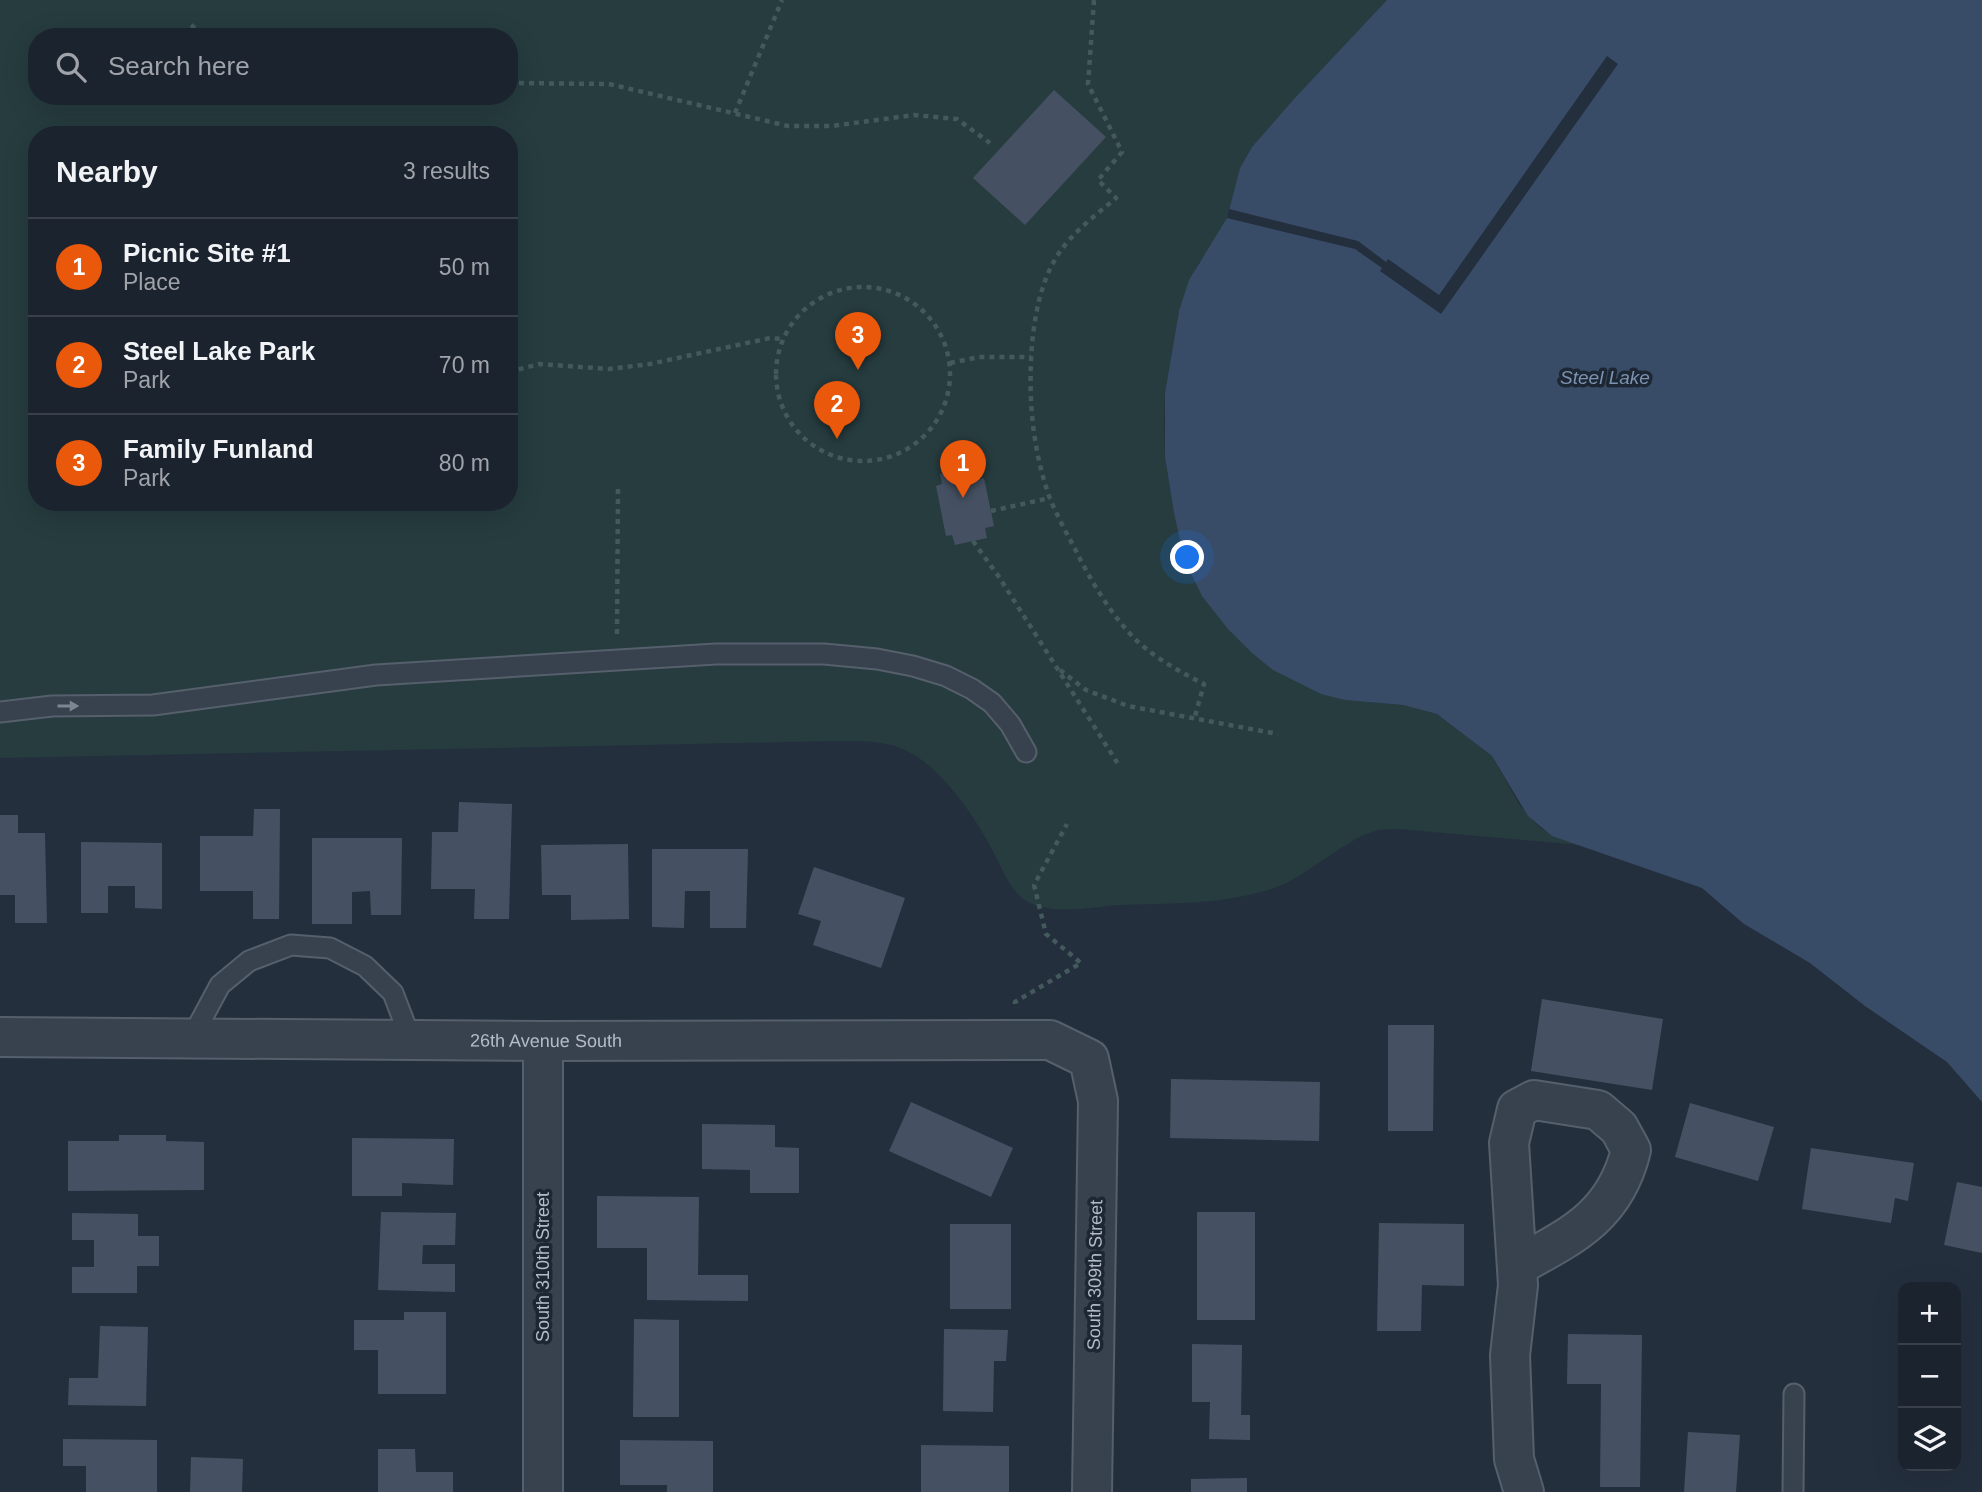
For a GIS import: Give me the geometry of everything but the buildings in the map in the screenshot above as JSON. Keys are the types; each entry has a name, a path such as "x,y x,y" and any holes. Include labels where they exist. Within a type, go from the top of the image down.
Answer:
{"street":[{"name":"26th Avenue South","path":"0,1037 543,1041 1050,1040 1089,1059"},
{"name":"South 310th Street","path":"542,1492 543,1041"},
{"name":"South 309th Street","path":"1089,1059 1098,1101 1092,1492"},
{"path":"1517,1266 1518,1285 1510,1355 1514,1459 1524,1492"}],"lane":[{"path":"0,712 52,706 153,705 376,675 777,653 850,657 913,666 946,676 992,703 1010,724 1026,752"},
{"path":"191,1039 220,985 249,961 290,945 330,948 365,967 393,993 411,1040"},
{"path":"1793,1492 1794,1394"}],"path":[{"path":"735,113 782,0"},
{"path":"1094,0 1088,84 1122,152 1098,180 1116,198 1059,253 1046,277 1038,304 1031,357 1031,416 1050,498 1089,577 1136,640 1156,657 1204,684 1194,720"},
{"path":"191,25 195,28"},
{"path":"518,83 609,84 788,126 832,126 914,115 957,119 990,143"},
{"path":"875,287 902,296 925,312 941,336 950,363 948,392 937,419 918,441 893,456 865,461 835,457 827,453 810,443 790,422 778,395 776,367 782,339 798,315 820,298 847,288 875,287"},
{"path":"518,370 539,364 608,369 650,364 769,338 782,339"},
{"path":"950,363 979,357 1031,357"},
{"path":"618,485 618,660"},
{"path":"991,511 1050,498"},
{"path":"973,541 999,577 1120,768"},
{"path":"1054,665 1086,690 1102,698 1194,720 1278,734"},
{"path":"1015,1040 1015,1002 1081,963 1046,934 1034,885 1067,824"}],"green space":[{"path":"0,0 1387,0 1252,147 1240,168 1227,218 1198,264 1179,311 1165,393 1165,457 1174,513 1228,629 1273,670 1345,700 1403,705 1437,714 1492,756 1519,804 1538,826 1553,836 1581,845 1399,829 1378,830 1353,840 1290,881 1258,893 1199,902 1051,909 1030,903 1019,895 959,798 922,760 901,748 883,743 836,741 0,758"}],"water":[{"name":"Steel Lake","path":"1387,0 1982,0 1982,1102 1947,1062 1865,1006 1810,963 1744,924 1702,888 1552,836 1528,816 1492,756 1437,714 1403,705 1345,700 1321,694 1273,670 1228,629 1202,596 1185,561 1165,457 1165,393 1179,311 1189,280 1227,218 1240,168 1252,147"}],"pier":[{"path":"1607,56 1618,64 1441,314 1380,271 1382,268 1355,249 1227,218 1229,209 1358,241 1439,295"}],"place":[{"name":"Family Funland","path":"858,370"},
{"name":"Steel Lake Park","path":"837,439"},
{"name":"Picnic Site #1","path":"963,498"}]}
